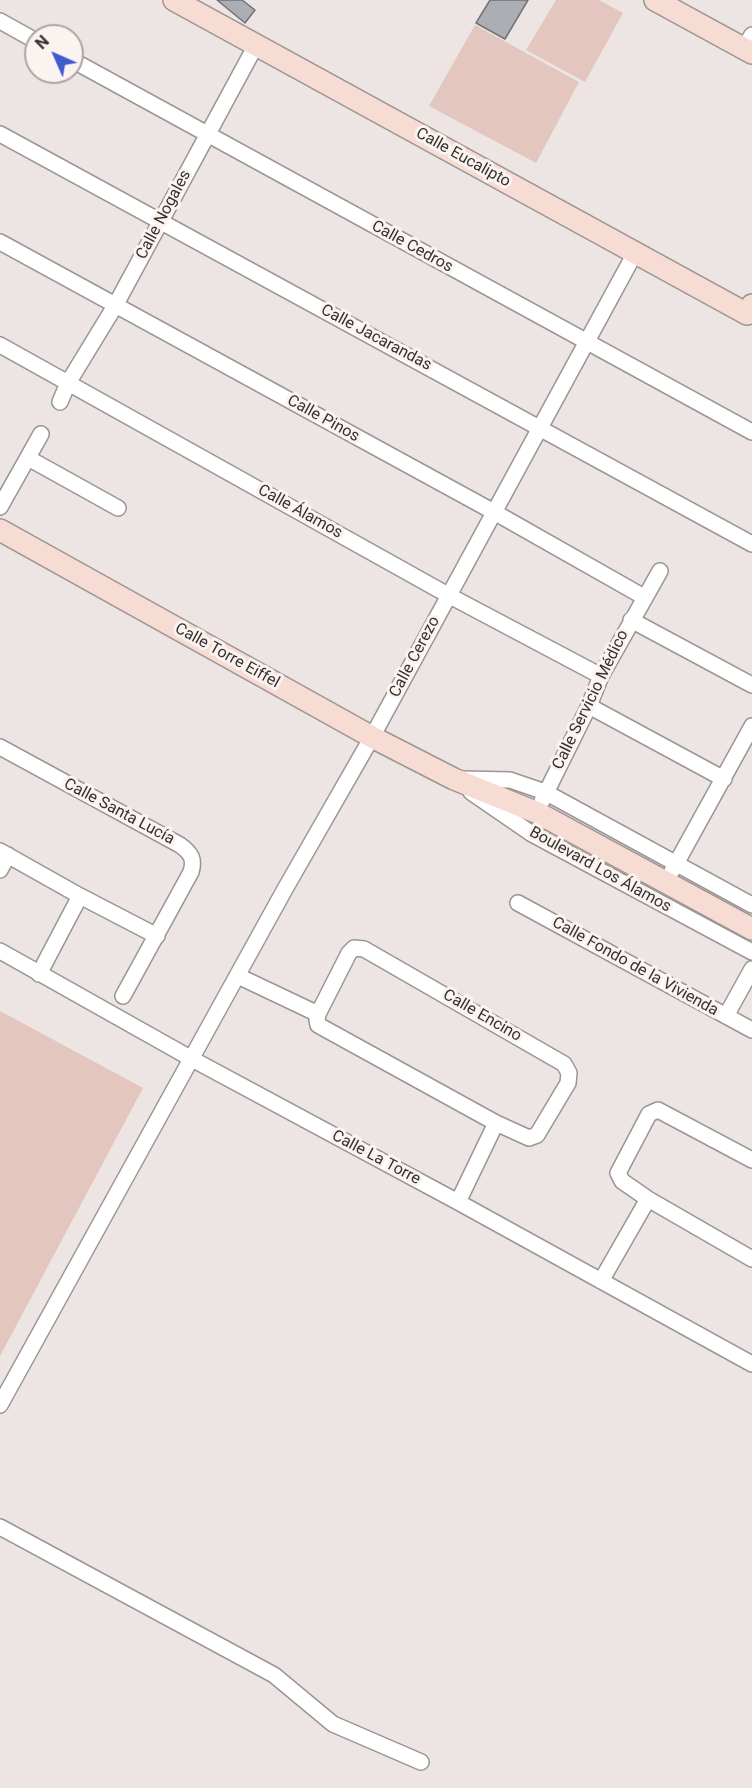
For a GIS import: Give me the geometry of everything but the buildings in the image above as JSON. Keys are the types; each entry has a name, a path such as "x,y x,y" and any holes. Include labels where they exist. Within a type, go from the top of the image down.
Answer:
{"street":[{"name":"Calle Eucalipto","path":"174,0 635,253 750,312"},
{"path":"655,0 749,45"},
{"path":"0,21 24,34"},
{"name":"Calle Nogales","path":"60,402 68,383 115,306 256,45"},
{"name":"Calle Cedros","path":"84,67 752,432"},
{"name":"Calle Jacarandas","path":"0,134 752,544"},
{"name":"Calle Pinos","path":"0,242 494,512 644,597"},
{"name":"Calle Cerezo","path":"0,1405 372,737 635,253"},
{"name":"Calle Álamos","path":"0,345 448,595 601,676"},
{"path":"0,507 41,434"},
{"path":"28,458 118,508"},
{"name":"Calle Torre Eiffel","path":"0,530 372,737 454,779"},
{"name":"Calle Servicio Médico","path":"531,834 545,792 589,706 601,676 660,571"},
{"path":"631,620 752,685"},
{"path":"589,706 724,779"},
{"path":"660,892 752,726"},
{"name":"Calle Santa Lucía","path":"0,747 188,851 193,860 191,872 123,996"},
{"path":"454,779 510,780 545,792 752,905"},
{"name":"Boulevard Los Álamos","path":"454,779 538,813 752,952"},
{"name":"Boulevard Los Álamos","path":"454,779 531,834 660,892 752,929"},
{"path":"0,870 4,853 157,936"},
{"path":"39,974 80,896"},
{"name":"Calle Fondo de la Vivienda","path":"518,903 752,1030"},
{"name":"Calle Encino","path":"359,948 564,1064 569,1073 568,1083 537,1135 529,1138 496,1123 320,1026 317,1020 318,1014 351,949 359,948"},
{"name":"Calle La Torre","path":"0,951 192,1059 752,1364"},
{"path":"726,1016 752,969"},
{"name":"Calle Encino","path":"238,976 318,1014"},
{"path":"752,1160 661,1111 652,1111 618,1173 622,1181 648,1199 752,1258"},
{"path":"458,1202 496,1123"},
{"path":"601,1281 648,1199"},
{"path":"0,1527 274,1675 333,1724 421,1762"}],"shaded area":[{"path":"556,0 599,0 623,13 585,82 526,50"},
{"path":"475,25 579,82 536,163 429,106"},
{"path":"0,1011 143,1088 0,1356"}]}
